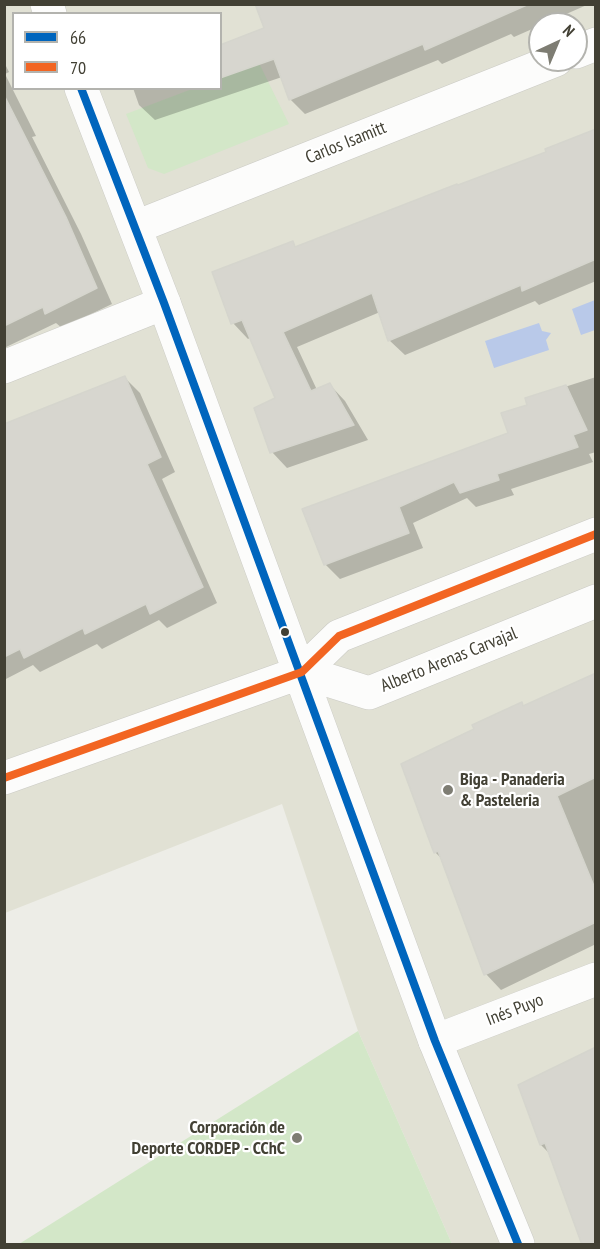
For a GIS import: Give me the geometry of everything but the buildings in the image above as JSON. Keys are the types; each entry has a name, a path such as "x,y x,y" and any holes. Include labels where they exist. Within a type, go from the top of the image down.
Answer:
{"street":[{"name":"Carlos Isamitt","path":"136,226 528,71"},
{"path":"82,90 136,226 302,672 435,1041 518,1245"},
{"path":"4,367 164,303"},
{"path":"4,778 302,672 339,636 596,534"},
{"name":"Alberto Arenas Carvajal","path":"302,672 369,693 596,602"},
{"name":"Inés Puyo","path":"435,1041 596,979"}],"shaded area":[{"path":"5,5 595,5 595,1244 452,1244 358,1031 282,804 5,913"}],"green space":[{"path":"259,63 289,124 164,174 148,168 126,114 189,90 222,90 222,77"},
{"name":"Corporación de Deporte CORDEP - CChC","path":"358,1031 452,1244 19,1244"}],"water":[{"path":"595,300 595,330 581,335 572,309"},
{"path":"539,323 542,331 551,333 546,340 549,350 494,368 485,341"}],"transit line":[{"name":"66","path":"82,90 164,303 435,1041 518,1244"},
{"name":"70","path":"4,778 302,672 339,636 596,534"}],"place":[{"name":"Biga - Panaderia & Pasteleria","path":"448,790"},
{"name":"Corporación de Deporte CORDEP - CChC","path":"297,1138"}]}
